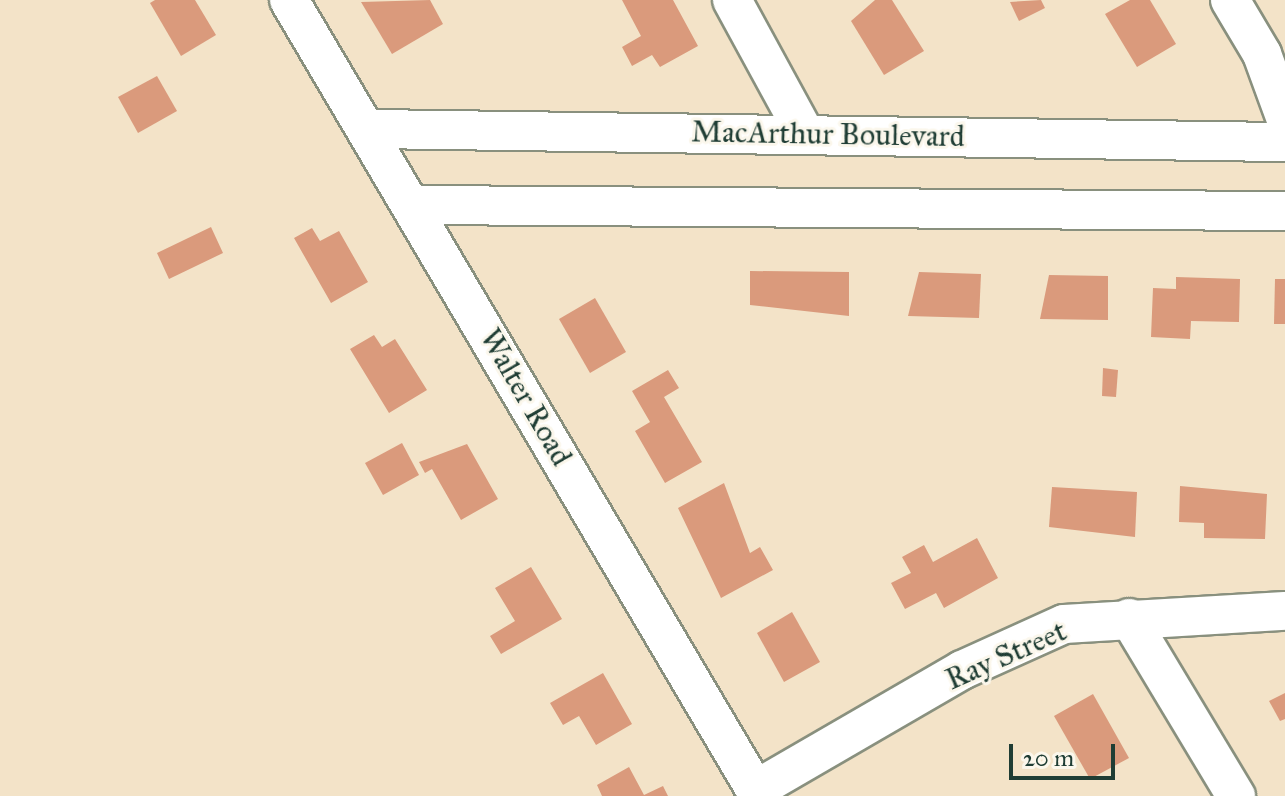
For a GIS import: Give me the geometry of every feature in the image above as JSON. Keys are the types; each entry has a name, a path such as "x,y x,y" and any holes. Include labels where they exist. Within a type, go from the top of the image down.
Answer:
{"street":[{"name":"Walter Road","path":"289,0 372,129 757,793"},
{"path":"732,0 804,132"},
{"path":"1230,0 1262,54 1285,117"},
{"name":"MacArthur Boulevard","path":"372,129 804,132 1285,142"},
{"path":"416,205 1285,211"},
{"name":"Ray Street","path":"757,793 1018,643 1064,624 1285,611"},
{"path":"1129,618 1236,796"}],"building":[{"path":"155,0 195,0 216,35 181,56 150,3"},
{"path":"430,0 443,24 392,54 361,2"},
{"path":"622,0 673,0 698,46 660,67 652,55 632,66 622,47 641,36"},
{"path":"875,0 892,0 924,51 884,75 851,21"},
{"path":"1041,0 1045,8 1019,21 1010,2"},
{"path":"1130,0 1150,0 1176,44 1137,67 1105,14"},
{"path":"157,76 177,111 138,133 118,97"},
{"path":"211,227 223,253 169,279 157,253"},
{"path":"312,228 320,241 339,231 368,282 331,303 294,238"},
{"path":"750,271 849,272 849,316 750,305"},
{"path":"919,272 981,274 979,318 908,316"},
{"path":"1049,275 1108,276 1108,320 1040,319"},
{"path":"1176,277 1240,279 1239,322 1191,321 1190,339 1151,337 1153,288 1176,289"},
{"path":"1275,279 1285,279 1285,324 1274,324"},
{"path":"595,298 626,352 590,373 559,319"},
{"path":"374,335 382,347 395,339 427,390 389,413 350,349"},
{"path":"1103,368 1118,370 1116,397 1102,396"},
{"path":"668,370 679,388 664,397 702,462 665,483 635,431 650,422 632,391"},
{"path":"402,443 419,475 383,495 365,463"},
{"path":"467,444 498,499 461,520 432,469 425,473 419,462"},
{"path":"724,483 750,553 760,547 773,570 721,598 678,508"},
{"path":"1180,486 1267,494 1265,539 1204,538 1204,523 1179,522"},
{"path":"1052,487 1137,492 1135,537 1049,527"},
{"path":"977,538 998,578 944,608 936,593 905,609 891,583 911,573 902,557 924,545 933,562"},
{"path":"531,567 562,619 501,654 490,636 515,621 495,588"},
{"path":"792,612 820,662 784,682 757,633"},
{"path":"603,673 632,724 596,745 579,716 563,725 550,703"},
{"path":"1285,693 1285,719 1280,721 1269,701"},
{"path":"1093,694 1129,758 1090,779 1054,716"},
{"path":"629,767 644,795 663,786 668,796 602,796 597,785"}]}
